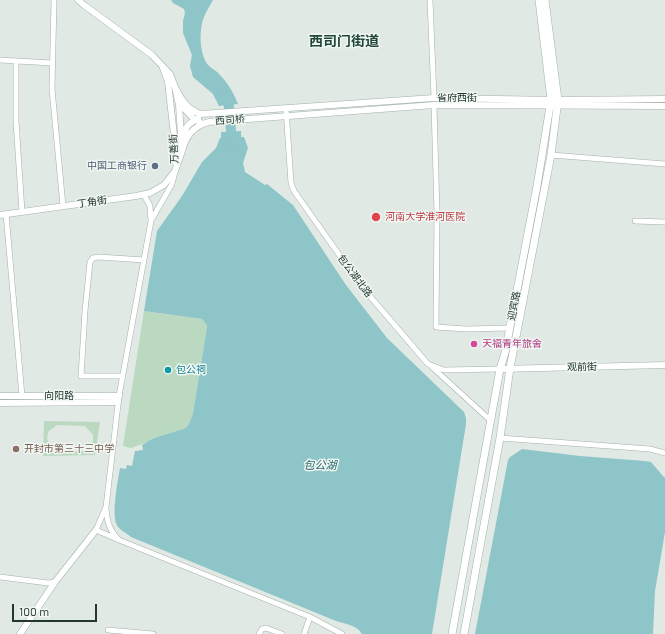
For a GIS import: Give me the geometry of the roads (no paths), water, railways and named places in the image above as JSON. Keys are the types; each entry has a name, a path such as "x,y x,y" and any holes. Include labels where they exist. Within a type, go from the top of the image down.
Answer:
{"main road":[{"name":"迎宾路","path":"452,634 490,420 554,103 539,0"},
{"name":"迎宾路","path":"464,634 500,438 510,368 551,155 554,103 545,0"}],"street":[{"path":"54,0 52,89 63,206"},
{"name":"万善街","path":"78,0 84,6 152,55 170,74 175,87 178,102 182,136"},
{"path":"430,0 434,98"},
{"path":"0,60 52,64"},
{"path":"16,61 16,121 22,212"},
{"name":"万善街","path":"160,63 168,82 179,152 175,171"},
{"path":"168,82 178,102 189,114 196,120 206,123"},
{"path":"175,87 183,102 188,107 194,112 207,114"},
{"name":"省府西街","path":"249,111 434,98 665,106"},
{"name":"省府西街","path":"250,118 434,105 665,99"},
{"path":"434,105 437,214 436,327 466,329 509,328"},
{"name":"包公湖北路","path":"286,109 291,183 294,191 362,287 428,364 490,420"},
{"name":"西司桥","path":"207,114 249,111"},
{"path":"179,152 182,136 188,125 207,114"},
{"name":"西司桥","path":"206,123 250,118"},
{"path":"179,152 189,135 198,126 206,123"},
{"path":"551,155 665,164"},
{"path":"151,221 172,184 175,171"},
{"name":"丁角街","path":"3,215 144,194 164,185 175,171"},
{"path":"119,540 112,533 108,524 106,507 118,399 151,221 150,206 144,194"},
{"path":"3,215 22,396"},
{"path":"635,221 665,222"},
{"path":"122,376 81,376 90,262 93,258 99,256 144,260"},
{"path":"428,364 444,370 500,369"},
{"name":"观前街","path":"500,369 665,366"},
{"name":"向阳路","path":"0,396 118,399"},
{"name":"向阳路","path":"0,402 118,399"},
{"path":"500,438 650,449 665,453"},
{"path":"20,634 55,582 96,530 106,507"},
{"path":"96,530 310,617 342,634"},
{"path":"0,577 48,583 55,582"},
{"path":"304,634 310,617"},
{"path":"259,634 262,629 266,628 282,634"},
{"path":"108,630 153,634"}],"water":[{"path":"171,0 213,0 202,22 201,48 208,65 223,78 238,104 219,106 213,94 193,77 190,66 192,55 183,33 184,9 173,3"},
{"name":"包公湖","path":"241,131 241,137 244,137 248,148 243,163 245,172 265,185 267,184 293,205 346,285 387,338 464,412 466,424 432,634 362,634 350,625 336,621 131,537 119,528 115,520 115,506 120,468 126,469 127,465 132,466 135,451 143,450 142,445 154,438 186,428 189,424 193,413 207,327 202,319 144,311 157,231 182,196 202,162 216,148 221,138 221,132"},
{"path":"522,449 651,462 665,478 665,532 655,591 653,634 475,634 508,460"}],"waterway":[{"path":"225,93 228,97 232,142"}],"place":[{"name":"中国工商银行","path":"155,166"},
{"name":"河南大学淮河医院","path":"376,217"},
{"name":"天福青年旅舍","path":"474,344"},
{"name":"包公祠","path":"168,370"},
{"name":"开封市第三十三中学","path":"16,449"}],"district":[{"name":"西司门街道","path":"344,41"}]}
